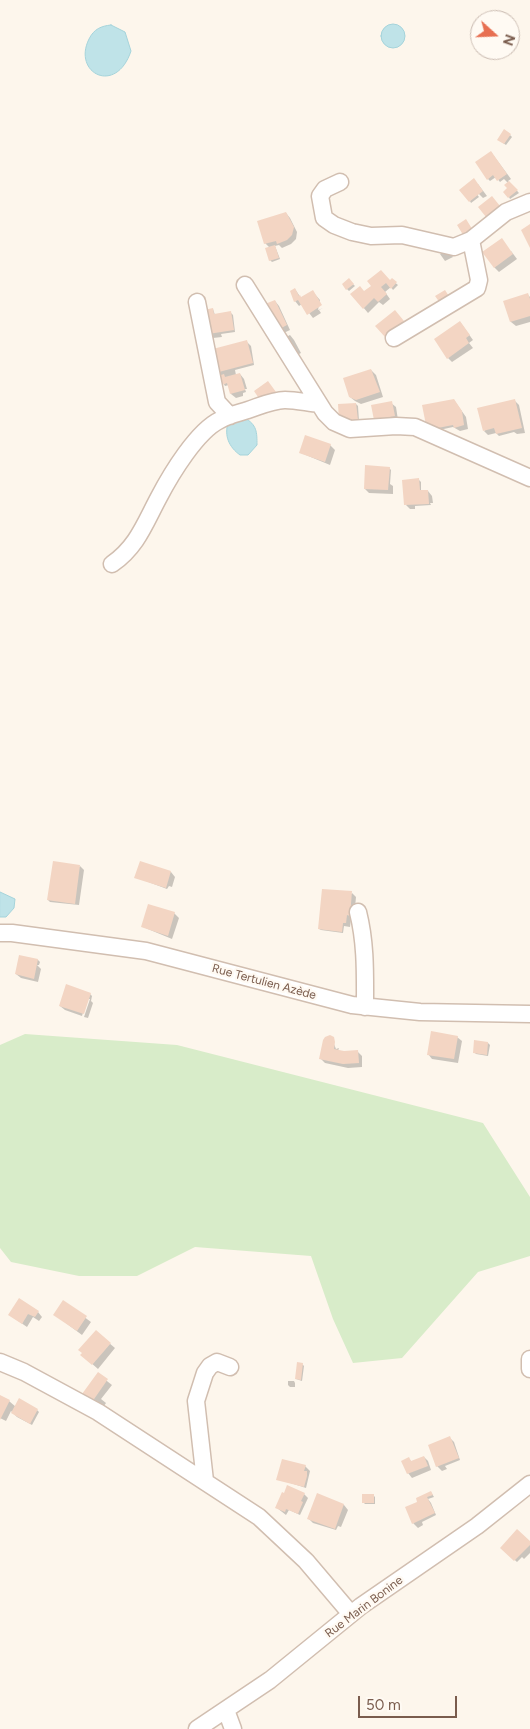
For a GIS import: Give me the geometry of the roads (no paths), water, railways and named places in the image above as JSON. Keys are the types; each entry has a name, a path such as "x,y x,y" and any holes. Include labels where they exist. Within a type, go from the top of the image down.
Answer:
{"street":[{"path":"340,182 325,189 320,196 324,218 334,225 352,232 371,236 402,235 454,247 471,240 506,212 530,202"},
{"path":"394,338 477,288 480,280 471,240"},
{"path":"245,285 319,404 334,422 350,429 396,426 415,428 530,478"},
{"path":"197,302 217,402 230,416"},
{"path":"112,564 124,556 134,543 159,496 186,454 203,432 219,420 280,401 319,404"},
{"path":"358,912 364,933 365,1007"},
{"name":"Rue Tertulien Azède","path":"0,934 12,933 146,951 352,1006 420,1012 530,1014"},
{"path":"530,1359 530,1369"},
{"path":"0,1362 24,1372 98,1412 258,1517 306,1561 352,1614"},
{"path":"205,1481 196,1401 205,1373 210,1366 217,1362 230,1367"},
{"name":"Rue Marin Bonine","path":"197,1729 270,1680 352,1614 477,1526 530,1484"},
{"path":"226,1710 233,1729"}],"water":[{"path":"393,24 402,27 405,36 402,45 393,48 384,45 381,36 384,27"},
{"path":"111,25 125,32 131,51 124,65 116,73 107,76 98,75 91,70 86,62 85,51 89,39 96,30"},
{"path":"245,418 252,423 255,429 257,445 248,455 240,455 228,441 227,428 228,423"},
{"path":"0,892 15,899 14,908 6,917 0,917"}]}
